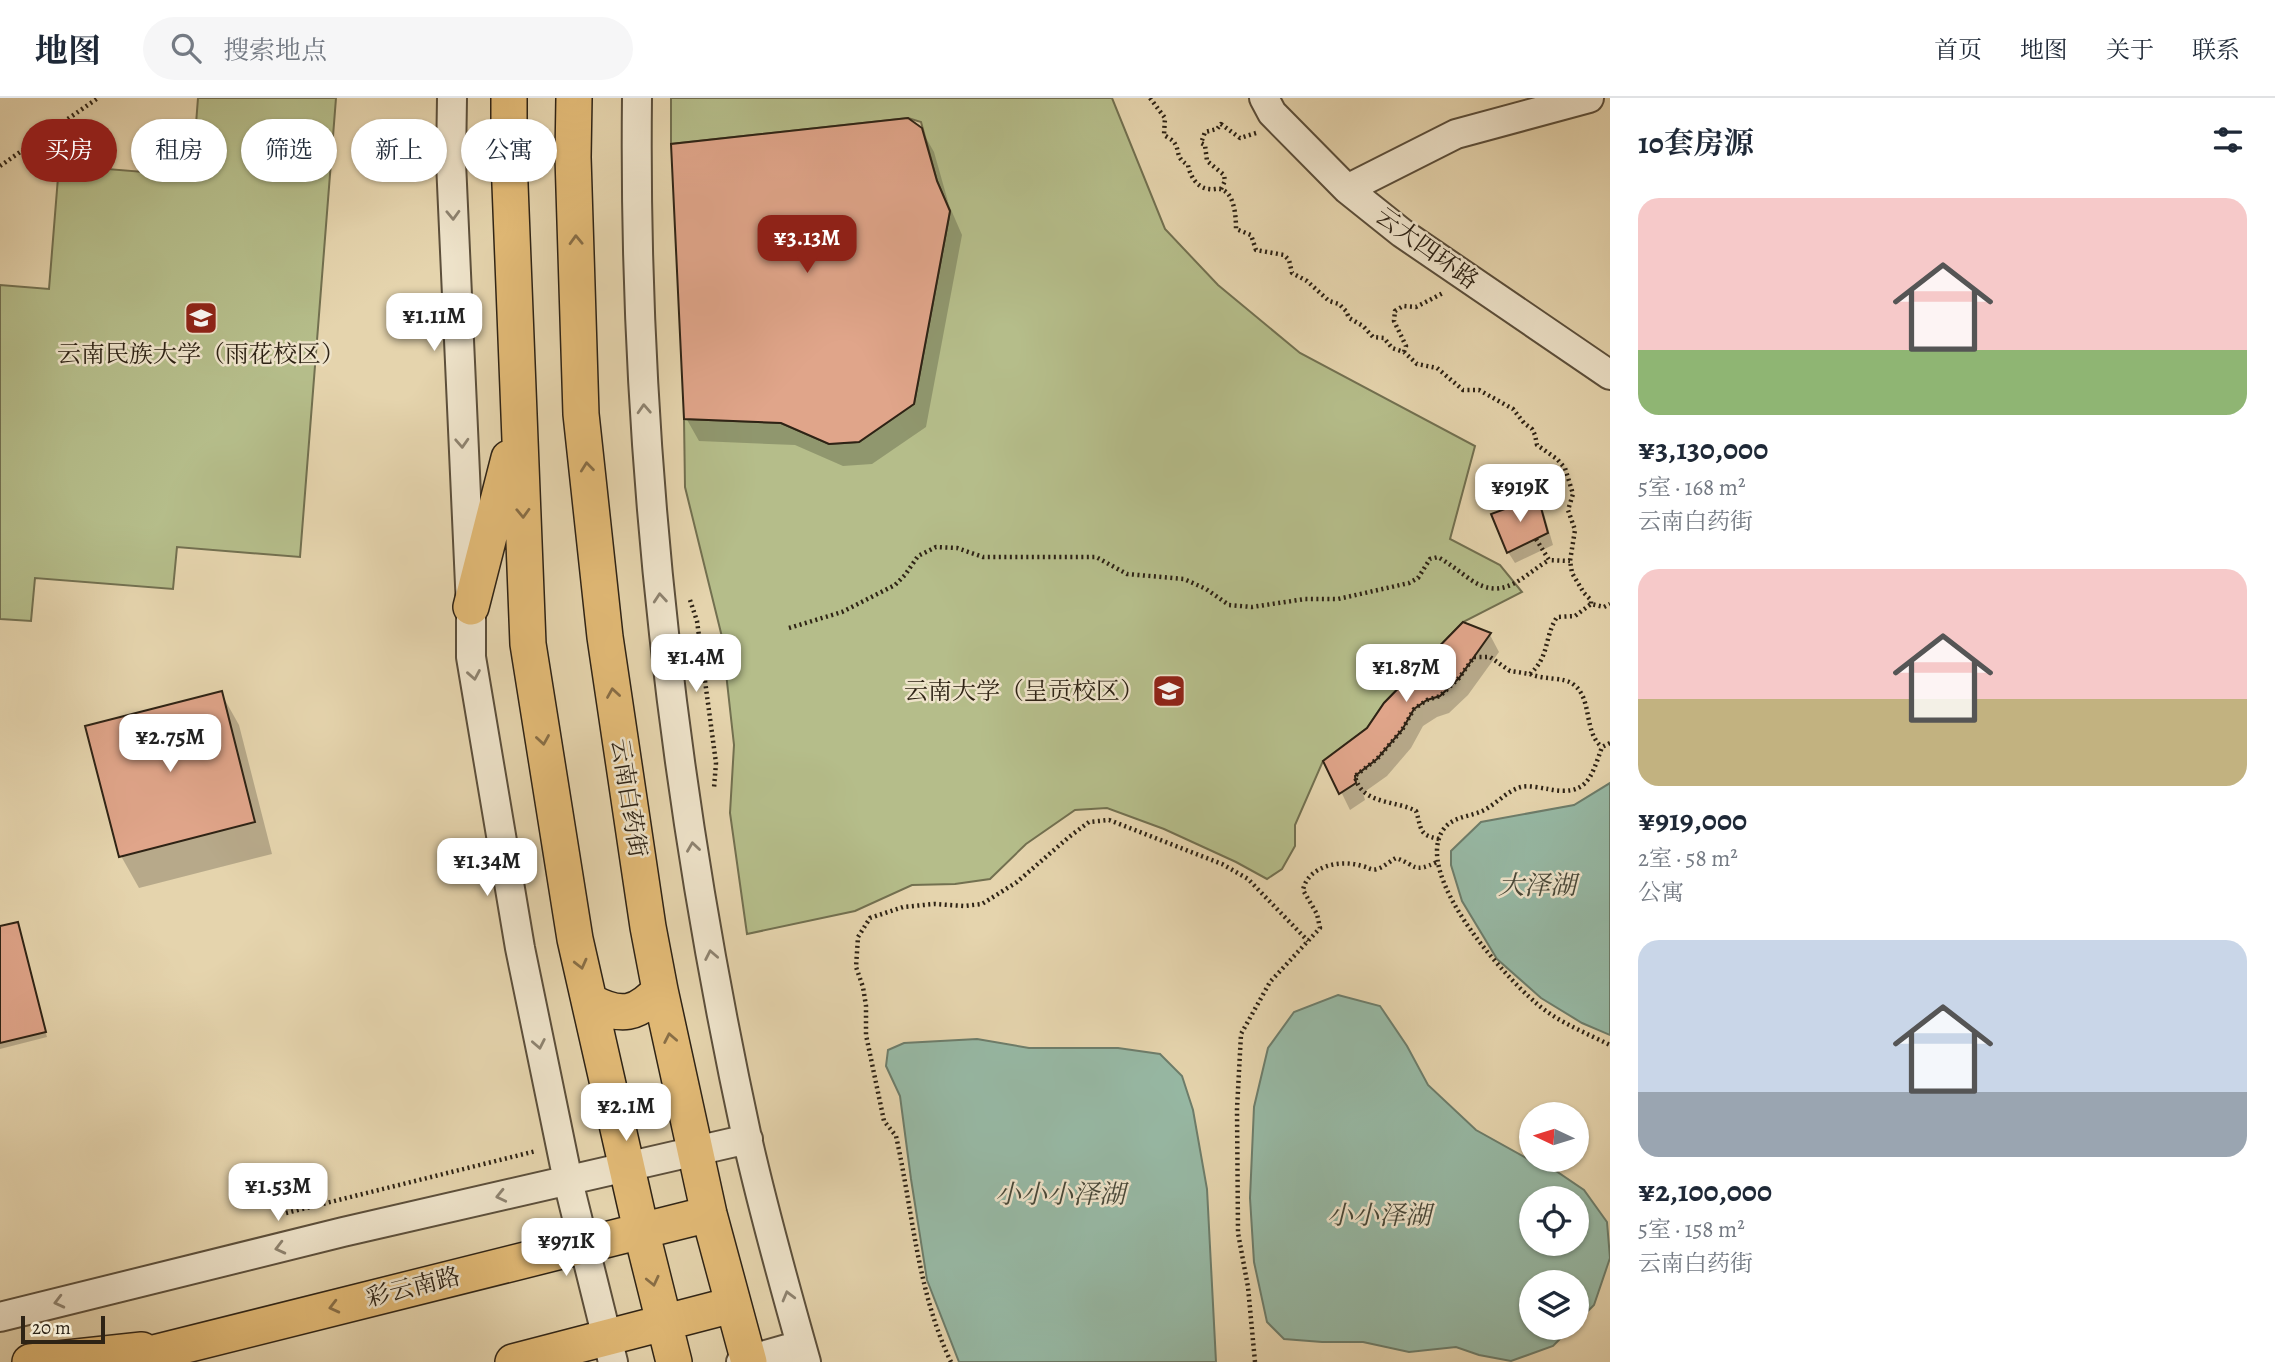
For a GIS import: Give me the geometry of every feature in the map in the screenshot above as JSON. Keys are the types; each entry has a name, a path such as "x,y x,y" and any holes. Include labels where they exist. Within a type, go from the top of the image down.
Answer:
{"main road":[{"path":"509,98 528,644 575,939 674,1362"},
{"name":"云南白药街","path":"574,98 573,156 581,414 605,638 648,927 660,990 709,1214 746,1361"},
{"path":"471,607 519,421"},
{"path":"591,1002 609,1011 629,1012 647,1004 660,990"},
{"name":"彩云南路","path":"118,1362 709,1214"},
{"path":"513,1362 609,1350 664,1324 732,1305"},
{"path":"30,1362 184,1345"}],"street":[{"path":"452,98 452,162 471,657 520,948 560,1145 609,1350"},
{"path":"637,98 636,155 644,411 662,627 703,915 748,1139 803,1354 746,1361"},
{"path":"1347,189 1456,134 1589,98"},
{"name":"云大四环路","path":"1268,105 1347,189 1402,233 1610,375"},
{"path":"0,1317 343,1232 748,1139"}],"path":[{"path":"0,166 98,98"},
{"path":"1150,98 1165,118 1164,135 1173,141 1177,154 1188,165 1193,179 1211,190 1222,189 1226,192 1235,209 1236,229 1251,235 1256,250 1284,255 1296,277 1307,281 1329,301 1339,304 1349,318 1363,326 1373,337 1384,338 1392,348 1404,352 1413,362 1437,368 1464,390 1479,390 1513,408 1532,429 1536,445 1565,468 1573,494 1568,510 1575,530 1570,561 1572,573 1591,604"},
{"path":"1222,189 1224,175 1207,162 1205,145 1202,143 1205,132 1217,129 1221,124 1240,138 1254,135 1266,123 1268,105"},
{"path":"1404,352 1406,346 1395,321 1395,311 1403,306 1416,307 1440,295 1451,288 1460,271"},
{"path":"1536,539 1549,560"},
{"path":"789,628 842,612 895,585 918,556 936,547 957,548 983,557 1096,557 1127,574 1184,579 1206,589 1228,605 1252,607 1306,599 1338,600 1409,583 1418,578 1430,559 1438,557 1473,581 1503,589 1549,560 1570,561"},
{"path":"1530,674 1543,659 1548,647 1550,628 1557,617 1575,616 1591,604 1604,607 1610,604"},
{"path":"1439,839 1427,837 1420,830 1416,811 1365,793 1356,783 1355,776 1377,759 1402,730 1414,709 1427,700 1440,696 1459,678 1474,657 1490,657 1510,671 1541,679 1564,680 1575,685 1584,700 1595,741 1602,747"},
{"path":"1610,743 1602,747 1591,778 1580,787 1568,792 1522,787 1493,806 1459,817 1443,829 1435,850 1450,899 1494,960 1536,1004 1610,1045"},
{"path":"951,1362 925,1291 896,1136 884,1121 868,1046 866,1006 856,967 858,937 870,918 903,907 982,904 1017,882 1090,822 1109,820 1222,864 1248,879 1308,941"},
{"path":"1255,1362 1248,1287 1238,1233 1237,1109 1241,1034 1270,982 1320,928 1303,890 1305,880 1313,872 1324,867 1354,864 1371,870 1378,869 1396,858 1414,869 1426,868 1437,862"},
{"path":"286,1213 560,1145"}],"shaded area":[{"name":"云南民族大学（雨花校区）","path":"198,98 336,98 334,119 241,119 241,182 329,182 300,557 177,547 173,589 35,578 31,621 0,619 0,285 49,289 58,182 117,182 117,170 131,171 131,182 227,182 227,119 196,119"},
{"path":"671,98 1112,98 1165,229 1218,285 1300,353 1475,446 1450,539 1500,565 1522,592 1463,622 1384,703 1367,728 1323,761 1295,825 1295,846 1282,869 1267,879 1164,829 1107,808 1075,810 1026,844 990,879 955,884 912,885 855,911 747,934 730,813 734,745 722,637 685,487 684,419 781,423 829,444 859,442 914,404 950,211 937,181 921,122 908,118 671,144"}],"water":[{"name":"大泽湖","path":"1610,783 1610,1035 1582,1023 1541,998 1497,959 1462,901 1451,865 1451,851 1481,822 1574,805"},
{"name":"小小泽湖","path":"1338,995 1380,1006 1407,1046 1428,1085 1476,1130 1519,1154 1519,1172 1557,1172 1578,1186 1519,1186 1519,1256 1589,1256 1589,1197 1607,1222 1610,1258 1594,1305 1589,1310 1589,1270 1519,1270 1519,1340 1559,1340 1553,1346 1511,1361 1456,1347 1409,1352 1363,1342 1284,1339 1267,1322 1254,1262 1250,1198 1254,1107 1268,1048 1294,1012"},
{"name":"小小小泽湖","path":"977,1039 1029,1048 1118,1048 1160,1054 1182,1076 1193,1110 1207,1189 1216,1362 959,1362 927,1280 900,1096 886,1066 888,1050 904,1043"}],"building":[{"path":"908,118 922,128 937,181 950,211 914,404 859,442 829,444 781,423 684,419 671,144"},
{"path":"1538,497 1548,533 1507,553 1491,514"},
{"path":"1463,622 1491,633 1459,678 1440,696 1427,700 1414,709 1402,730 1377,759 1355,776 1356,783 1339,794 1323,761 1367,728 1384,703"},
{"path":"222,691 255,822 119,857 85,726"},
{"path":"18,922 46,1032 0,1043 0,926"}],"place":[{"name":"云南民族大学（雨花校区）","path":"201,318"},
{"name":"云南大学（呈贡校区）","path":"1169,691"}]}
